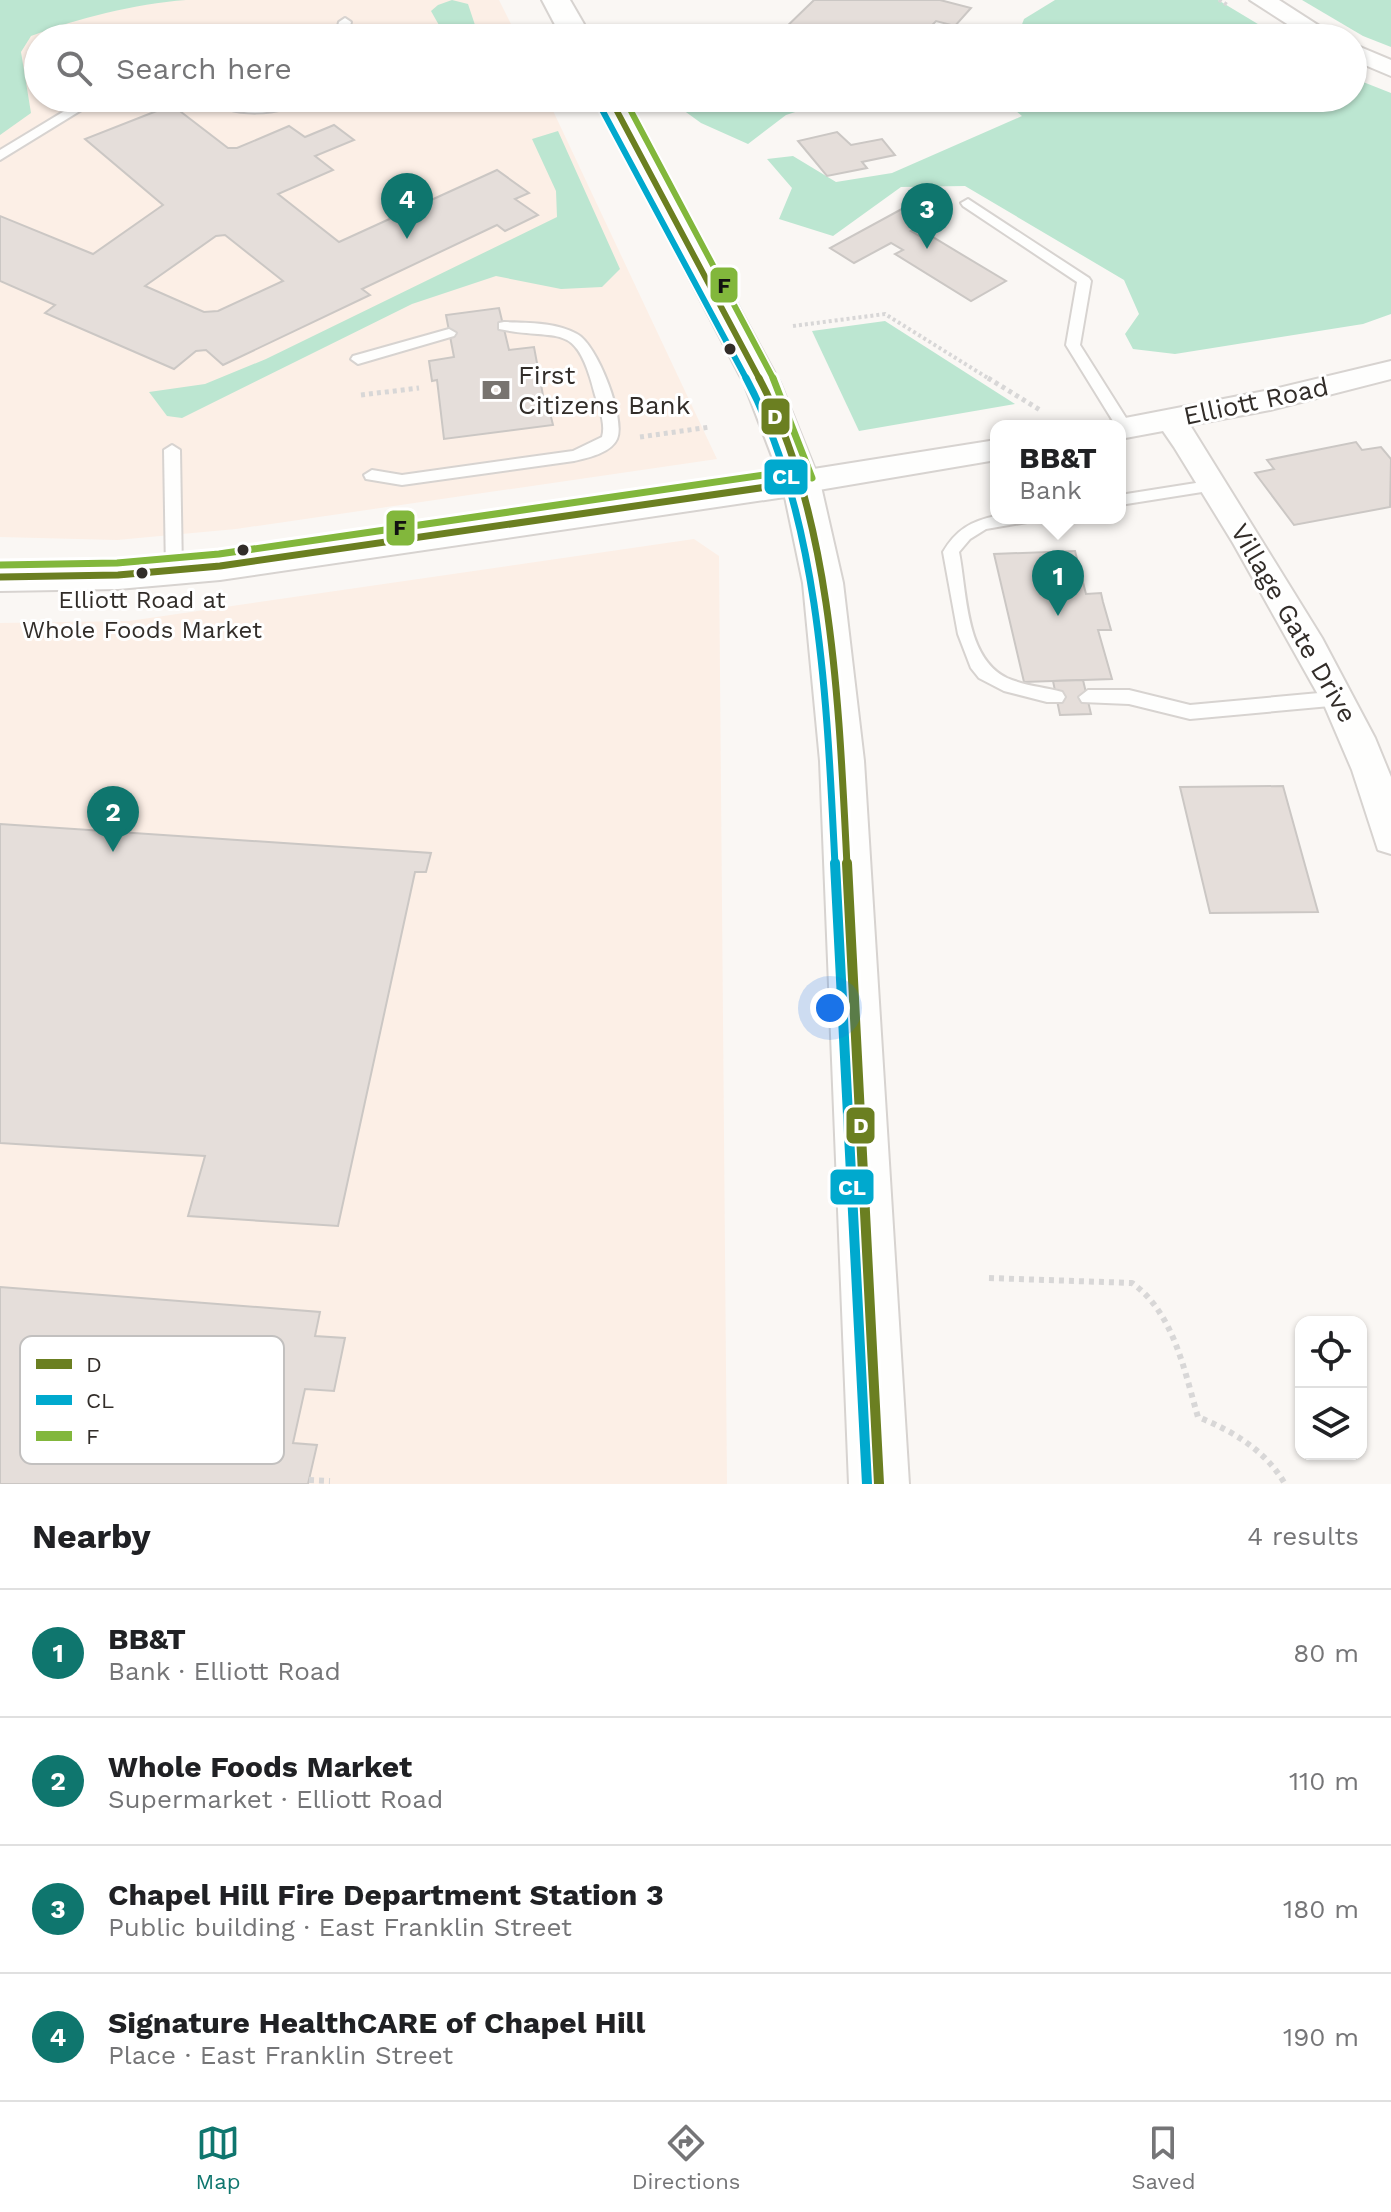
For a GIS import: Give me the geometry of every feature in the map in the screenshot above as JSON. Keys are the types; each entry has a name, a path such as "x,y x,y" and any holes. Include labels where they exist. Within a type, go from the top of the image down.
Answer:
{"main road":[{"path":"556,0 569,24"},
{"path":"617,112 762,383 801,482 823,583 842,761 879,1484"},
{"path":"0,577 62,578 174,571 801,482"}],"street":[{"path":"1262,0 1302,24"},
{"path":"1367,58 1391,69"},
{"name":"Elliott Road","path":"1126,428 1270,400 1391,371"},
{"name":"Village Gate Drive","path":"1171,420 1215,485 1341,698 1384,809 1391,839"},
{"path":"801,482 990,451"}],"lane":[{"path":"0,156 72,112"},
{"path":"968,203 1084,281 1073,345 1117,420"},
{"path":"372,475 402,480 574,456 591,451 609,440 612,429 589,350 578,338 560,331 504,326"},
{"path":"358,359 449,333"},
{"path":"172,450 174,571"},
{"path":"1126,499 1215,485"},
{"path":"990,522 968,529 951,552 972,654 983,671 1022,692 1056,697"},
{"path":"1088,697 1129,697 1190,712 1341,698"}],"path":[{"path":"793,326 885,314 1040,410"},
{"path":"361,395 419,388"},
{"path":"632,438 710,427"},
{"path":"989,1278 1132,1283 1145,1289 1157,1304 1198,1417 1221,1425 1254,1449 1285,1484"},
{"path":"309,1480 330,1481"}],"shaded area":[{"path":"0,0 499,0 511,24 24,24 24,112 554,112 717,459 236,529 117,540 0,537"},
{"path":"694,539 719,556 727,1484 0,1484 0,623 129,621"}],"green space":[{"path":"0,0 186,0 147,5 65,24 24,24 24,47 21,52 24,112 31,113 0,135"},
{"path":"452,0 468,4 475,24 438,24 431,11"},
{"path":"1055,0 1218,0 1258,24 1022,24 1024,19"},
{"path":"1302,0 1391,0 1391,47 1367,38 1367,24 1343,24"},
{"path":"1367,84 1391,93 1391,314 1363,324 1175,354 1133,349 1125,334 1139,314 1124,280 965,186 901,187 833,236 779,219 792,188 767,159 793,156 836,182 892,173 1022,116 1017,112 1367,112"},
{"path":"686,112 795,112 786,115 748,144 701,123"},
{"path":"558,131 620,269 602,287 561,289 496,276 412,304 182,418 167,416 149,392 205,384 266,359 557,217 556,191 532,139"},
{"path":"885,321 1015,404 859,431 812,331"}],"building":[{"path":"814,0 940,0 971,8 957,24 936,21 933,24 789,24"},
{"path":"154,112 181,112 228,148 237,148 289,126 305,137 334,125 354,140 315,156 333,170 278,194 339,242 497,170 529,193 515,199 538,215 505,231 497,225 362,289 370,295 223,365 206,350 196,351 174,369 45,313 55,305 0,281 0,216 93,254 163,205 85,139","holes":["225,235 283,281 218,311 204,312 145,286 216,236"]},
{"path":"837,132 851,145 882,139 895,155 862,162 867,168 827,176 798,141"},
{"path":"922,198 945,212 911,231 925,239 931,236 1006,281 971,301 895,254 903,250 891,243 854,263 830,248"},
{"path":"499,308 509,350 534,347 545,406 548,405 553,425 444,439 437,380 432,381 429,361 454,357 446,315"},
{"path":"1356,442 1362,450 1381,447 1391,459 1390,507 1294,525 1255,473 1274,469 1267,460"},
{"path":"1075,551 1086,594 1101,593 1111,630 1098,630 1112,679 1024,682 994,554"},
{"path":"1083,680 1091,714 1060,715 1053,681"},
{"path":"1283,786 1318,912 1210,913 1180,787"},
{"path":"0,824 431,853 426,872 415,872 338,1226 188,1216 205,1156 0,1143"},
{"path":"0,1287 320,1312 315,1336 345,1338 334,1391 305,1389 293,1443 317,1445 308,1484 0,1484"}],"transit line":[{"name":"CL","path":"603,112 751,388 789,485 811,585 830,762 867,1484"},
{"name":"D","path":"617,112 762,383 801,482 823,583 842,761 879,1484"},
{"name":"F","path":"631,112 773,377 812,478"},
{"name":"F","path":"0,565 117,563 219,554 799,470"},
{"name":"D","path":"0,577 118,575 220,566 801,482"}],"place":[{"name":"Signature HealthCARE of Chapel Hill","path":"407,239"},
{"name":"Chapel Hill Fire Department Station 3","path":"927,249"},
{"name":"First Citizens Bank","path":"496,390"},
{"name":"Elliott Road at Whole Foods Market","path":"142,573"},
{"name":"BB&T","path":"1058,616"},
{"name":"Whole Foods Market","path":"113,852"}]}
